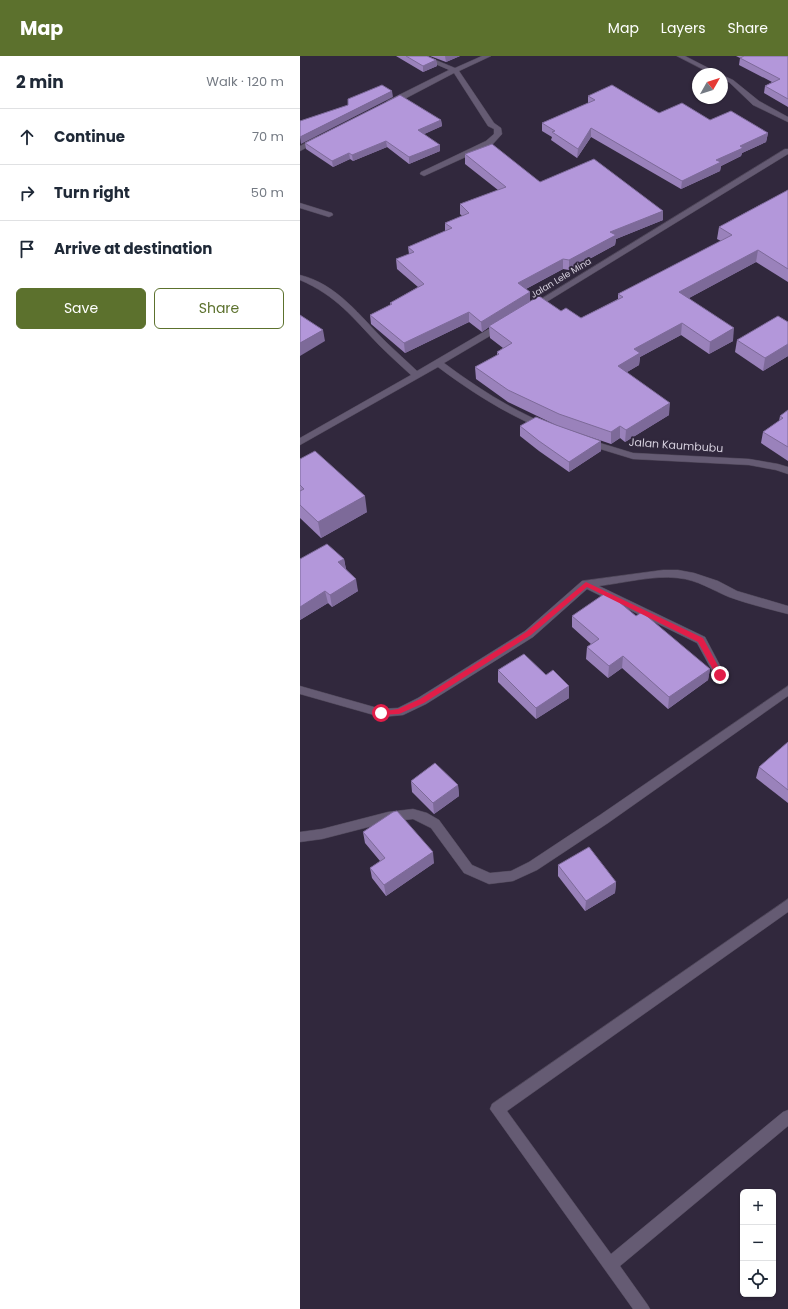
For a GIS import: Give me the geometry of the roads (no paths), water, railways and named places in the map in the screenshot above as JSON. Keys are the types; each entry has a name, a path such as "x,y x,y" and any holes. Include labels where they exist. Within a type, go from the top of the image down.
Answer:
{"street":[{"path":"420,56 455,70 491,124 497,128 498,134 489,143 424,174"},
{"path":"384,106 455,70 488,56"},
{"path":"680,56 704,68"},
{"path":"728,80 756,103 788,120"},
{"path":"300,149 328,134"},
{"name":"Jalan Lele Mina","path":"526,310 788,151"},
{"path":"300,206 329,215"},
{"path":"300,277 332,292 343,301 379,340 416,375"},
{"path":"300,442 439,363 513,318"},
{"path":"439,363 466,384 530,421 552,429"},
{"name":"Jalan Kaumbubu","path":"580,440 633,456 749,462 778,467 788,471"},
{"path":"300,690 381,713 399,712 422,701 529,634 586,584 663,574 678,574 694,577 733,594 788,610"},
{"path":"586,584 701,640 720,675"},
{"path":"300,837 322,834 388,817 413,814 423,817 435,824 468,869 489,879 512,876 533,866 604,819 788,690"},
{"path":"642,1309 497,1109 788,905"},
{"path":"610,1266 788,1116"}]}
